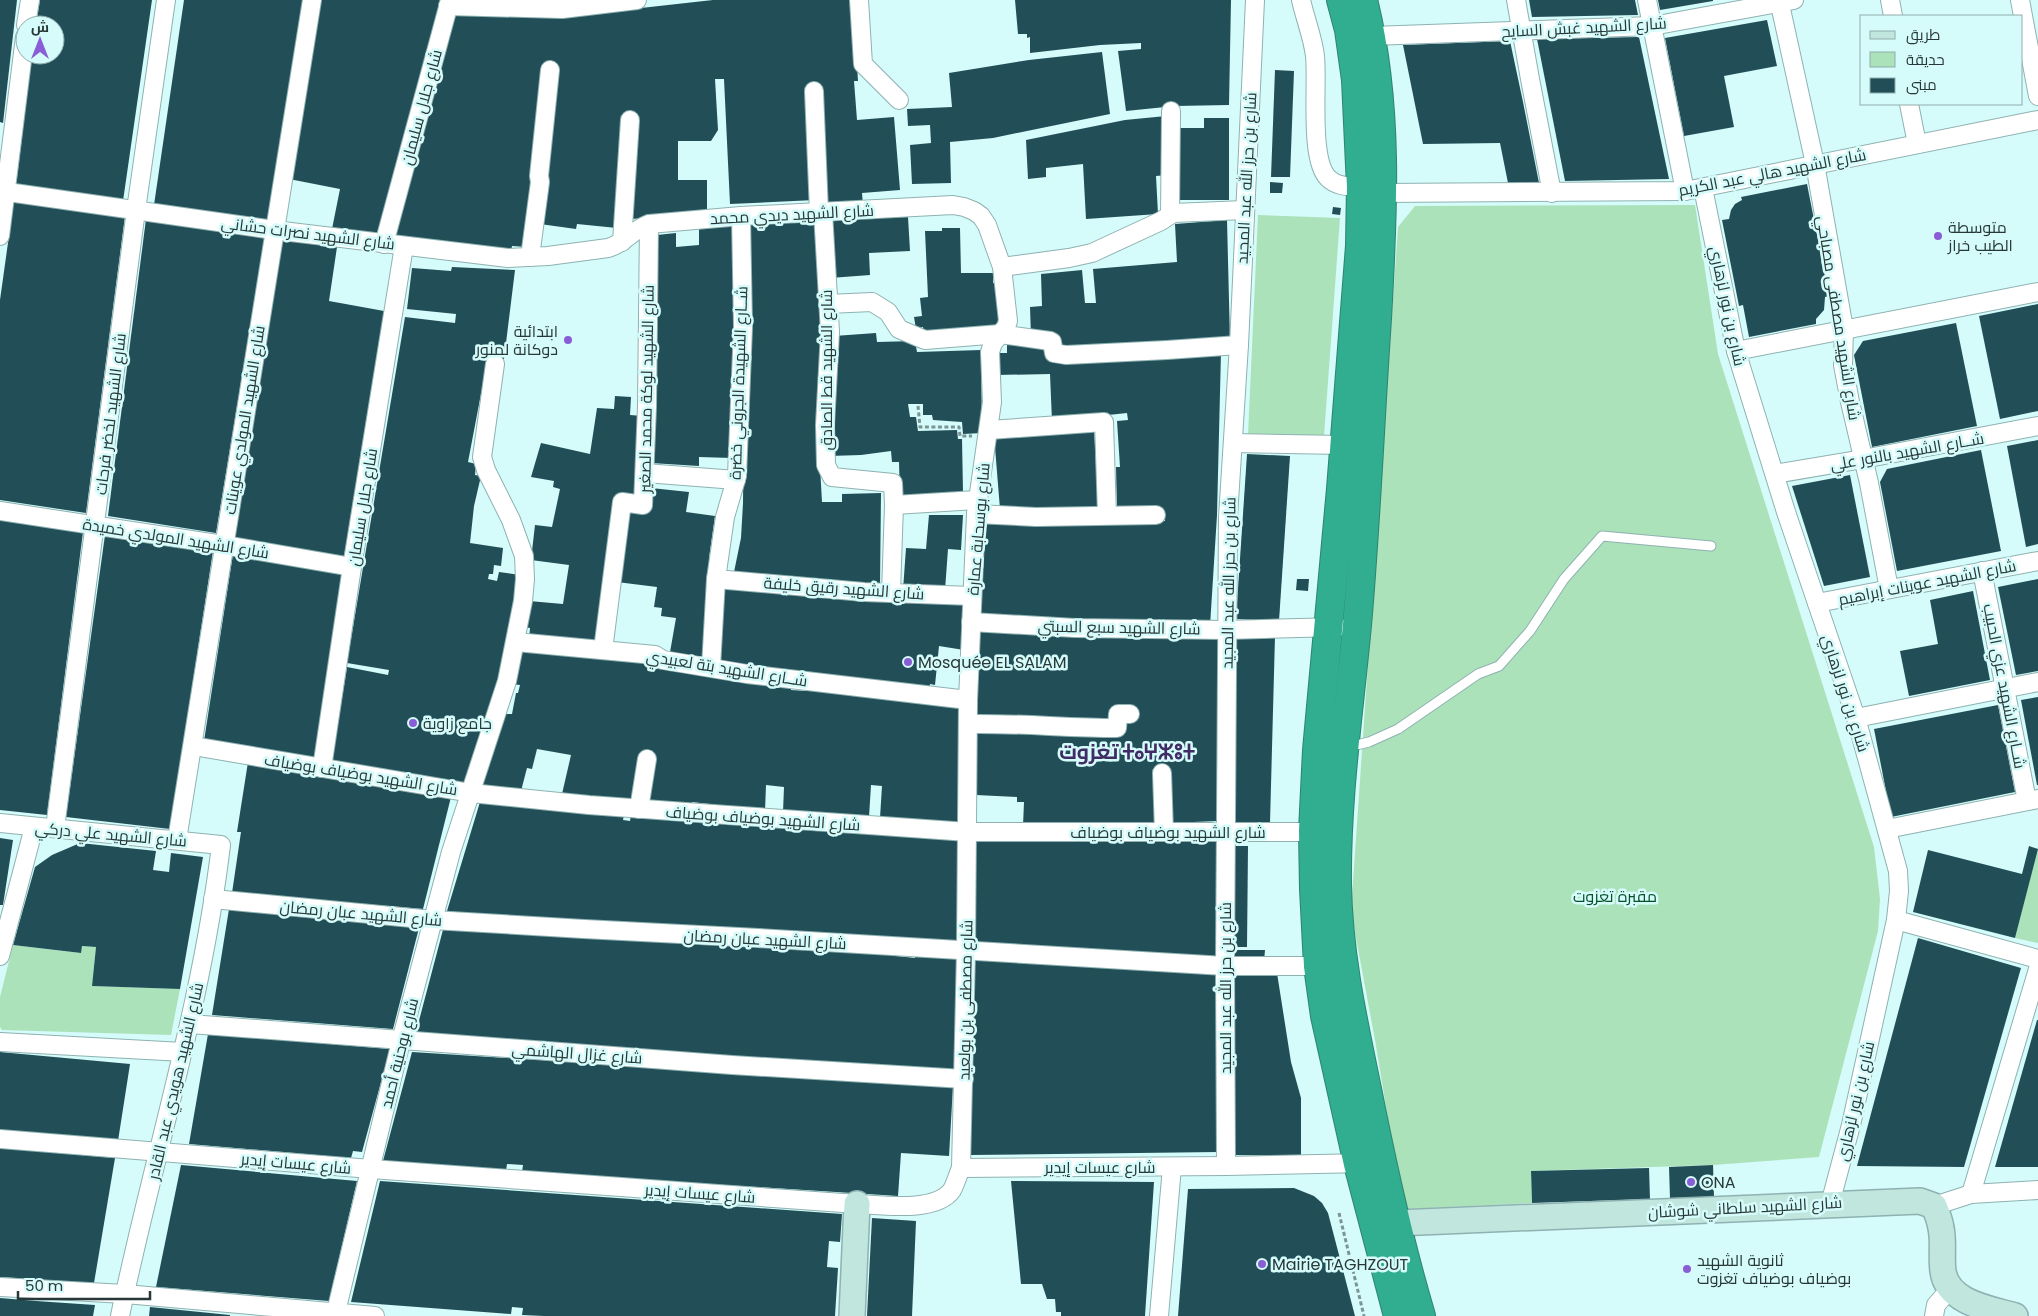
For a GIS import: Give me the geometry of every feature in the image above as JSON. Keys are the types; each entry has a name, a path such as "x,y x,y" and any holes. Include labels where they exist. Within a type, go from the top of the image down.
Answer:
{"highway":[{"path":"1341,0 1349,30 1380,260 1356,628 1343,748 1314,889 1318,966 1325,1016 1370,1163 1397,1223 1420,1316"},
{"path":"1364,0 1372,36 1382,137 1371,190 1356,301 1317,750 1326,832 1337,885 1342,962 1370,1163 1398,1316"}],"street":[{"path":"28,15 30,0"},
{"name":"شارع الشهيد لخضر فرحات","path":"55,828 136,210 166,0"},
{"name":"شارع الشهيد المولدي عوينات","path":"177,840 312,0"},
{"path":"449,3 562,9 637,0"},
{"path":"858,0 863,64 900,100"},
{"name":"شارع بن حرز الله عبد المجيد","path":"1226,1166 1225,832 1228,517 1239,344 1255,0"},
{"name":"شارع الشهيد هالي عبد الكريم","path":"1300,0 1315,56 1317,141 1320,163 1328,178 1342,186 1371,190 1552,193 1685,191 2038,120"},
{"path":"1516,0 1552,193"},
{"path":"1647,0 1685,191"},
{"path":"1890,0 1893,15"},
{"path":"2020,0 2023,15"},
{"name":"شارع الشهيد غبش السايح","path":"1372,36 1652,26 1784,1"},
{"name":"شارع الشهيد مصطفى مصباحي","path":"1784,1 1844,329 1843,365 1864,459 1889,589"},
{"name":"شارع جلال سليمان","path":"384,244 449,3"},
{"path":"2023,16 2038,96"},
{"path":"0,236 3,191 21,65"},
{"path":"530,258 540,182 539,176 550,70"},
{"name":"شارع الشهيد قط الصادق","path":"814,91 830,363 825,425 826,465 832,477 892,483 894,505 891,593"},
{"path":"1909,105 1917,144"},
{"path":"1170,215 1171,111"},
{"path":"620,243 630,120"},
{"name":"شارع بن نور لزهاري","path":"1703,188 1736,351 1750,401 1856,718 1898,871 1899,891 1896,920 1851,1125 1830,1204"},
{"name":"شارع الشهيد نصرات حشاني","path":"3,191 274,230 508,258 530,258 608,248 620,243"},
{"name":"شارع الشهيد ديدي محمد","path":"620,243 636,229 649,224 741,216 953,206 964,207 974,211"},
{"path":"1002,267 1087,255 1180,212 1245,210"},
{"name":"شارع بوسحابة عمارة","path":"968,832 968,700 976,507 993,390 990,352 993,343 1006,327 1008,321 1002,267 987,225 981,216 974,211"},
{"name":"شــارع الشهيدة الجروني خضرة","path":"712,668 716,579 725,517 736,480 743,327 741,216"},
{"name":"شارع الشهيد لوكة محمد الصغير","path":"603,650 622,502 643,504 649,224"},
{"name":"شارع جلال سليمان","path":"322,768 352,567 404,246"},
{"path":"1736,351 2038,292"},
{"path":"828,304 872,302 888,312 899,330 925,340 1000,334 1050,341 1052,342 1054,353 1066,355 1239,344"},
{"name":"شارع بوحنية أحمد","path":"335,1315 433,920 451,852 472,793 507,681 523,601 525,579 524,556 511,520 486,470 482,457 495,364"},
{"path":"988,433 1104,422 1107,516"},
{"name":"شــارع الشهيد بالنور علي","path":"1775,474 2038,426"},
{"path":"1233,442 1344,445"},
{"path":"645,473 736,480"},
{"path":"894,505 976,507 1036,517 1156,514"},
{"name":"شارع الشهيد المولدي خميدة","path":"0,511 224,545 352,567"},
{"name":"شارع الشهيد عوينات إبراهيم","path":"1817,603 2038,561"},
{"name":"شــارع الشهيد عزي الحبيب","path":"1982,571 2005,688 2033,800"},
{"name":"شارع الشهيد رقيق خليفة","path":"716,579 891,593 972,596"},
{"name":"شارع الشهيد سبع السبتي","path":"971,622 1075,628 1226,630 1356,628"},
{"name":"شــارع الشهيد بتة لعبيدي","path":"516,642 655,655 663,660 747,674 968,700"},
{"path":"1856,718 2038,682"},
{"path":"968,724 1017,723 1071,728 1117,728 1118,714 1130,714"},
{"name":"شارع الشهيد بوضياف بوضياف","path":"193,746 472,793 639,809 968,832 1326,832"},
{"path":"639,809 647,759"},
{"path":"1162,773 1164,832"},
{"path":"1887,829 2033,800"},
{"name":"شارع الشهيد علي دركي","path":"0,823 221,845"},
{"path":"0,956 34,827"},
{"name":"شارع مصطفى بن بولعيد","path":"960,1168 964,1079 968,832"},
{"name":"شارع الشهيد هويدي عبد القادر","path":"120,1316 190,1024 221,845"},
{"name":"شارع الشهيد عبان رمضان","path":"213,899 433,920 1225,966 1318,966"},
{"path":"1896,920 2038,959"},
{"path":"1971,1194 2038,969"},
{"name":"شارع غزال الهاشمي","path":"190,1024 722,1064 964,1079"},
{"path":"0,1042 183,1052"},
{"name":"شارع عيسات إيدير","path":"0,1140 857,1204 925,1205 938,1201 951,1190 960,1168 1172,1167 1370,1163"},
{"path":"1159,1316 1172,1167"},
{"path":"2015,1316 1982,1306 1961,1297 1950,1289 1943,1274 1942,1230 1934,1206 1971,1194 2038,1190"},
{"name":"شارع الشهيد سلطاني شوشان","path":"1397,1223 1904,1200 1920,1201 1934,1206"},
{"path":"852,1316 857,1204"},
{"path":"0,1287 125,1294 335,1315 375,1316"},
{"path":"1934,1316 1936,1305 1950,1289"}],"lane":[{"path":"1343,748 1369,742 1398,729 1478,674 1499,666 1530,632 1564,580 1602,536 1711,546"}],"path":[{"path":"918,406 920,427 959,427 960,436 988,433"},
{"path":"1338,1213 1364,1316"}],"green space":[{"name":"مقبرة تغزوت","path":"1695,205 1718,354 1874,847 1880,899 1878,931 1819,1157 1713,1165 1531,1171 1532,1203 1408,1209 1396,1167 1351,911 1398,227 1415,206"},
{"path":"1258,215 1340,218 1324,436 1248,435"},
{"path":"2038,847 2038,943 2015,938"},
{"path":"13,945 80,953 82,946 96,947 92,986 180,989 171,1035 2,1030 0,1027 0,997"}],"building":[{"path":"0,0 17,0 3,123 0,122"},
{"path":"40,0 152,0 123,201 16,186 31,65 65,65 65,15 38,15"},
{"path":"184,0 305,0 269,221 154,205"},
{"path":"319,0 442,0 380,236 332,229 340,189 289,179"},
{"path":"713,0 853,0 858,81 854,81 857,120 894,117 900,190 862,193 863,205 823,207 815,200 730,204 724,79 715,79 718,130 711,141 678,141 678,180 707,180 707,214 631,219 617,228 577,224 576,229 540,224 527,247 512,246 511,252 392,237 452,14 560,17"},
{"path":"1015,0 1231,0 1229,105 1175,106 1126,111 1118,51 1141,49 1141,43 1100,45 1030,53 1030,37 1027,38 1027,34 1018,34"},
{"path":"1529,0 1635,0 1638,15 1532,17"},
{"path":"1658,0 1713,0 1713,1 1660,10"},
{"path":"1767,20 1777,66 1724,76 1734,127 1684,136 1665,38"},
{"path":"1639,37 1669,179 1565,181 1537,39"},
{"path":"1510,41 1539,183 1508,183 1500,143 1423,144 1403,45"},
{"path":"1102,52 1110,114 993,138 950,142 951,183 912,184 910,145 931,143 930,125 908,126 907,109 952,107 949,73 1029,60"},
{"path":"1275,70 1294,71 1290,177 1271,177"},
{"path":"1166,116 1167,175 1156,176 1158,214 1086,219 1083,164 1046,168 1046,177 1028,179 1026,140 1125,120"},
{"path":"1204,118 1229,118 1229,200 1176,200 1176,128 1204,128"},
{"path":"1270,182 1283,183 1282,193 1270,193"},
{"path":"1807,184 1829,296 1825,297 1824,310 1816,319 1816,324 1749,337 1743,305 1739,306 1722,220 1729,219 1731,210 1735,204 1742,200 1741,197"},
{"path":"14,200 125,216 86,513 0,500 0,300"},
{"path":"1333,207 1341,208 1340,215 1332,214"},
{"path":"908,217 910,251 869,253 870,275 830,278 827,219"},
{"path":"146,219 265,237 216,533 108,516"},
{"path":"746,220 820,220 826,344 820,467 822,502 842,502 842,494 881,493 880,587 734,572 741,538 743,503"},
{"path":"1227,220 1230,341 1055,350 1031,336 1030,307 1042,306 1041,274 1082,270 1085,303 1096,303 1093,269 1177,262 1175,224"},
{"path":"737,226 732,458 699,457 699,466 651,463 657,235 676,233 676,247 699,245 699,227"},
{"path":"942,228 960,228 961,273 993,273 993,283 997,283 1000,325 924,333 923,327 916,329 914,317 922,316 920,298 928,297 925,231 942,231"},
{"path":"282,238 337,247 329,301 384,311 344,557 235,538"},
{"path":"452,267 515,270 504,359 488,357 468,462 476,464 475,475 481,476 474,506 470,543 503,548 501,566 494,565 493,574 489,574 488,579 497,581 499,572 520,575 505,669 468,784 332,762 347,667 388,675 389,670 347,663 405,317 455,323 456,314 407,309 412,268 451,271"},
{"path":"2038,304 2038,411 2000,419 1979,316"},
{"path":"1956,323 1977,426 1872,447 1854,355 1863,341"},
{"path":"876,333 877,342 915,341 917,352 981,350 982,433 963,434 962,422 933,420 932,415 923,415 923,404 908,404 910,417 916,417 918,431 957,430 958,439 962,439 963,492 900,498 899,462 892,462 891,451 861,455 829,456 834,336"},
{"path":"1050,344 1050,358 1221,352 1217,515 1210,626 976,617 986,520 1135,519 1165,521 1164,510 1117,510 1116,467 1120,467 1117,421 1128,420 1127,413 1052,421 1050,374 996,375 996,353 1007,353 1007,345"},
{"path":"615,396 631,397 630,415 643,416 639,497 618,499 597,647 529,640 530,628 525,627 529,601 563,604 569,565 531,560 535,525 552,527 560,489 553,487 554,481 531,477 541,443 590,454 597,408 614,409"},
{"path":"1094,427 1098,509 1000,509 994,435"},
{"path":"2038,440 2038,544 2026,547 2007,446"},
{"path":"1981,450 2001,551 1897,571 1880,482 1887,469"},
{"path":"1247,454 1290,456 1279,621 1236,619"},
{"path":"1850,475 1870,577 1824,586 1792,486"},
{"path":"651,488 689,492 686,512 715,516 709,558 710,593 706,663 669,658 676,618 661,616 662,608 654,607 657,587 617,582 625,505"},
{"path":"929,515 963,515 961,550 948,549 945,590 903,590 906,548 926,549"},
{"path":"0,519 83,532 47,815 0,810"},
{"path":"105,535 213,551 170,829 66,817"},
{"path":"233,554 343,571 315,760 204,741"},
{"path":"1297,579 1309,579 1308,591 1296,590"},
{"path":"2038,579 2038,671 2016,675 1998,587"},
{"path":"720,584 967,603 964,650 939,646 935,685 930,684 929,690 715,665"},
{"path":"1973,591 1990,680 1909,696 1900,651 1938,644 1930,600"},
{"path":"975,627 1043,632 1219,637 1219,821 1167,823 1166,770 1158,770 1159,823 1023,826 1024,802 1017,802 1017,797 976,795 975,728 1071,733 1122,733 1123,719 1134,719 1135,706 1113,706 1113,723 975,719"},
{"path":"1236,635 1275,636 1270,823 1231,824"},
{"path":"518,645 656,660 655,666 791,686 791,690 806,691 808,688 964,705 961,823 880,818 882,786 871,785 869,817 783,812 784,787 766,785 765,811 718,809 718,805 692,802 692,807 562,794 571,755 537,749 532,769 527,768 521,791 481,786 505,714 512,714 516,693 518,693 520,685 511,684"},
{"path":"2038,697 2038,785 2037,785 2021,700"},
{"path":"1998,705 2015,792 1891,817 1874,729"},
{"path":"248,762 451,797 423,909 232,893 241,832 237,832"},
{"path":"480,802 624,815 623,820 630,821 631,815 961,838 958,943 586,924 586,920 569,919 569,923 447,911"},
{"path":"0,838 13,840 3,905 0,905"},
{"path":"1219,840 1219,957 975,944 975,842"},
{"path":"80,843 156,851 153,870 169,872 171,853 203,857 180,989 92,986 96,947 82,946 81,953 13,945 35,867 52,855"},
{"path":"1235,846 1248,846 1247,947 1235,947"},
{"path":"2029,846 2038,849 2015,938 1913,912 1928,850 2022,874"},
{"path":"229,909 420,924 393,1029 212,1015"},
{"path":"444,926 893,952 896,956 915,958 915,953 952,955 959,963 956,1071 541,1044 416,1032"},
{"path":"1918,938 2021,968 1964,1167 1857,1166"},
{"path":"1235,950 1265,950 1264,961 1235,961"},
{"path":"975,958 1217,975 1218,1152 970,1155"},
{"path":"1235,972 1277,973 1291,1062 1301,1098 1301,1156 1234,1155"},
{"path":"2037,1020 2038,1167 1995,1167"},
{"path":"208,1034 390,1049 362,1152 353,1151 351,1158 189,1144"},
{"path":"0,1052 130,1064 118,1141 0,1130"},
{"path":"412,1052 953,1086 949,1156 901,1153 898,1196 522,1172 523,1165 507,1164 506,1171 383,1161"},
{"path":"0,1148 115,1158 94,1283 0,1277"},
{"path":"181,1165 357,1181 329,1301 156,1287"},
{"name":"ONA","path":"1713,1165 1714,1197 1670,1198 1669,1167"},
{"path":"1649,1168 1650,1199 1532,1203 1531,1171"},
{"path":"380,1181 842,1214 840,1242 829,1241 827,1267 838,1268 835,1316 544,1316 522,1315 523,1308 512,1307 511,1314 351,1302"},
{"path":"1011,1181 1154,1182 1145,1316 1061,1316 1061,1312 1056,1312 1055,1299 1047,1299 1042,1284 1021,1284"},
{"name":"Mairie TAGHZOUT","path":"1294,1188 1314,1196 1322,1203 1328,1213 1355,1316 1178,1316 1188,1189"},
{"path":"872,1218 916,1221 912,1316 867,1316"},
{"path":"0,1298 95,1305 93,1316 0,1316"},
{"path":"150,1307 230,1315 230,1316 149,1316"}],"place":[{"name":"متوسطة الطيب خراز","path":"1938,236"},
{"name":"ابتدائية دوكانة لمنور","path":"568,340"},
{"name":"Mosquée EL SALAM","path":"908,662"},
{"name":"جامع زاوية","path":"413,723"},
{"name":"ONA","path":"1691,1182"},
{"name":"Mairie TAGHZOUT","path":"1262,1264"},
{"name":"ثانوية الشهيد بوضياف بوضياف تغزوت","path":"1687,1269"}],"district":[{"name":"تغزوت ⵜⴰⵖⵣⵓⵜ","path":"1127,752"}]}
